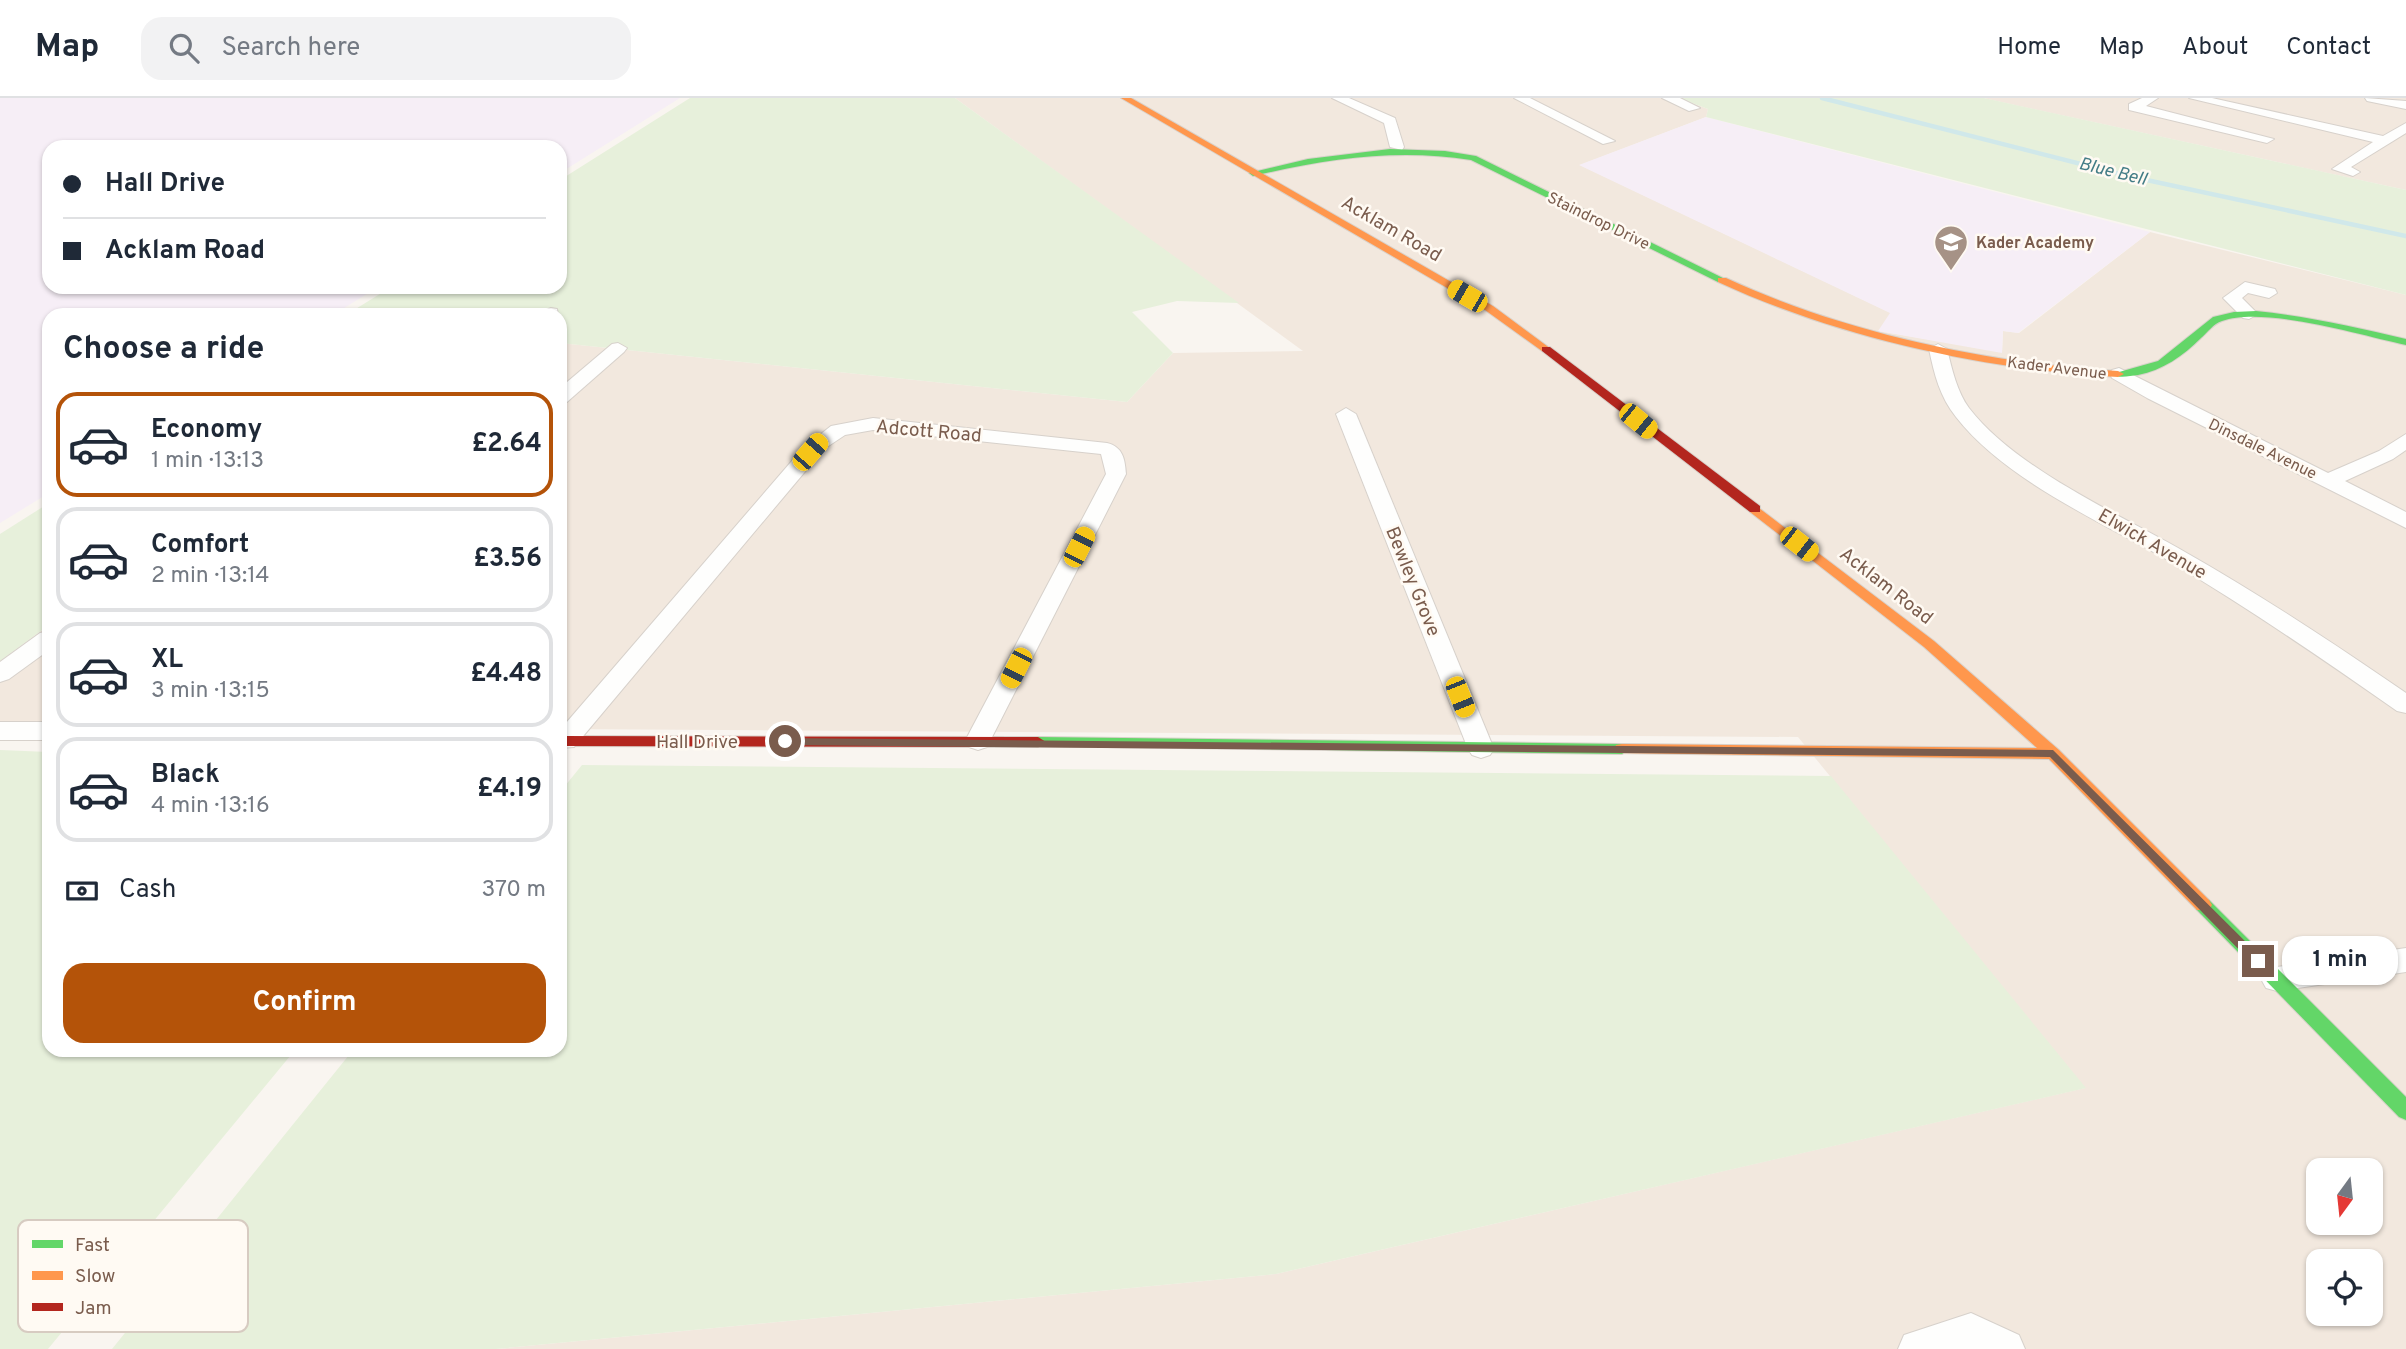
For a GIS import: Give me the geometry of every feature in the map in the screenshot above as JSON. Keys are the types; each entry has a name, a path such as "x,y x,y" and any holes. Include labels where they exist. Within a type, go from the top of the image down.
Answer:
{"street":[{"name":"Acklam Road","path":"1125,98 1489,308 1562,360 1929,644 2053,754 2406,1111"},
{"path":"1338,98 1390,121 1397,147"},
{"path":"1520,98 1608,141"},
{"path":"1668,98 1693,108"},
{"path":"2152,98 2134,107 2260,135"},
{"path":"2195,98 2384,140"},
{"path":"2371,98 2406,106"},
{"path":"2339,169 2406,128"},
{"name":"Staindrop Drive","path":"1254,173 1367,149 1397,147 1447,151 1473,158 1764,301 1856,331 1938,349"},
{"path":"2249,314 2232,298 2245,287 2269,293"},
{"name":"Kader Avenue","path":"1938,349 2072,372 2119,374 2149,371 2167,363 2215,319 2249,314 2300,319 2406,341"},
{"path":"567,392 618,348"},
{"name":"Elwick Avenue","path":"1938,349 1953,398 1968,420 2003,450 2048,481 2274,613 2406,705"},
{"name":"Dinsdale Avenue","path":"2119,374 2150,394 2331,480 2406,521"},
{"name":"Bewley Grove","path":"1346,414 1481,749"},
{"name":"Adcott Road","path":"567,735 822,439 835,430 854,425 873,425 1107,449 1114,456 1116,474 978,741"},
{"path":"2331,480 2386,455 2406,440"},
{"path":"0,674 42,643"},
{"path":"0,731 42,731"},
{"name":"Hall Drive","path":"567,741 978,741 2053,754"},
{"path":"2277,979 2406,960"},
{"path":"1918,1349 1971,1332 2005,1349"}],"shaded area":[{"path":"0,98 680,98 567,169 567,140 42,140 42,294 367,294 344,308 42,308 42,497 0,523"},
{"path":"955,98 1679,98 1708,109 1706,117 1580,165 1891,313 1879,331 2002,352 2003,331 2019,333 2150,232 2406,295 2406,1349 496,1349 1276,1274 2085,1088 1798,737 567,729 567,344 1127,402 1173,353 1303,351"},
{"path":"1984,98 2406,98 2406,190 1992,100"},
{"name":"Kader Academy","path":"1706,117 2150,232 2018,333 2003,331 2002,353 1878,331 1890,313 1579,165"},
{"path":"42,630 42,725 0,724 0,661"}],"green space":[{"path":"690,98 955,98 1239,303 1177,301 1132,312 1173,353 1127,402 567,344 567,308 357,308 380,294 567,294 567,176"},
{"path":"1679,98 1984,98 2406,190 2406,295 1706,117 1708,109"},
{"path":"42,507 42,630 0,661 0,534"},
{"path":"0,750 42,752 42,1057 289,1057 155,1220 18,1220 18,1332 62,1332 48,1349 0,1349"},
{"path":"582,765 1831,776 2086,1088 1276,1274 496,1349 112,1349 126,1332 248,1332 248,1220 216,1220 347,1057 567,1057 567,783"}],"waterway":[{"name":"Blue Bell","path":"1822,98 2128,176 2406,236"}],"traffic: fast":[{"path":"1253,173 1308,161 1390,151 1445,153 1473,158 1722,280"},
{"path":"2118,374 2162,364 2211,322 2234,315 2310,321 2406,342"},
{"path":"1038,742 1622,749"},
{"path":"2203,905 2406,1111"}],"traffic: slow":[{"path":"1125,98 1489,308 1546,349"},
{"path":"1722,280 1784,307 1881,336 2031,365 2118,374"},
{"path":"1755,509 1929,644 2053,754 2203,905"},
{"path":"1622,749 2053,754"}],"traffic: jam":[{"path":"1546,349 1755,509"},
{"path":"567,741 1038,742"}],"place":[{"name":"Kader Academy","path":"1951,272"}],"route":[{"path":"785,741 2053,754 2258,961"}]}
